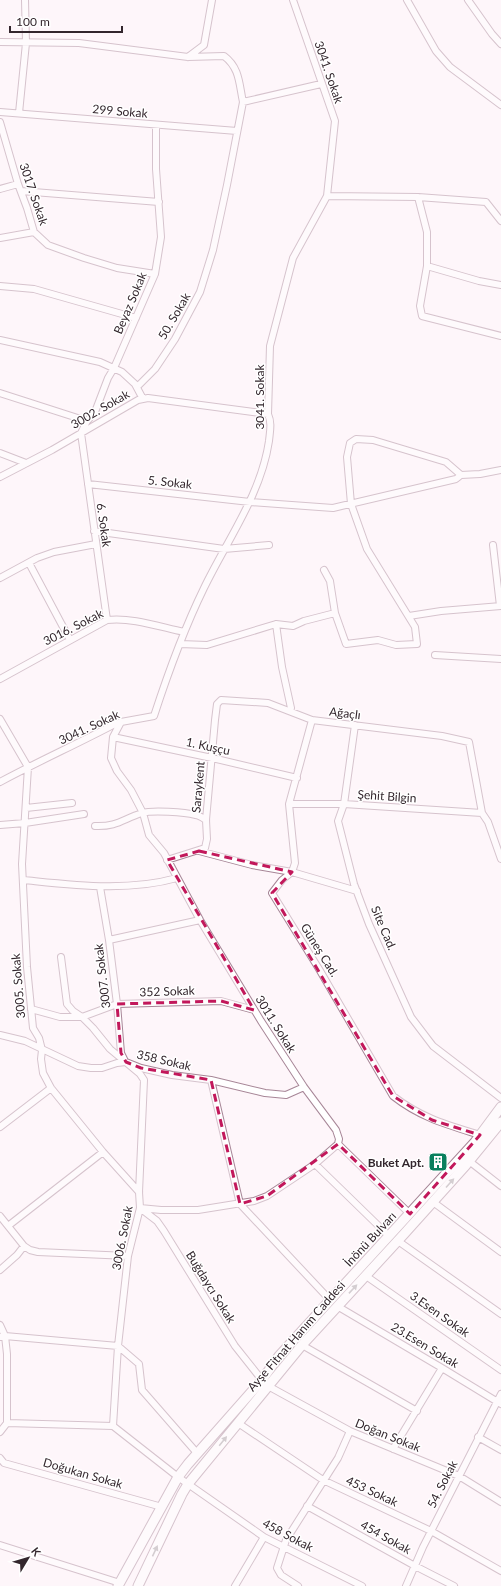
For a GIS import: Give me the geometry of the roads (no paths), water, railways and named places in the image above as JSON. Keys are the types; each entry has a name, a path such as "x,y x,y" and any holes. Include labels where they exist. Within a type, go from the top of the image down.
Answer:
{"main road":[{"name":"İnönü Bulvarı","path":"178,1477 197,1453 265,1383 279,1356 410,1214 480,1135 501,1107"},
{"name":"Ayşe Fitnat Hanım Caddesi","path":"138,1586 188,1484 238,1423 265,1383 398,1241 469,1161 501,1122"},
{"path":"120,1585 178,1477"},
{"path":"120,1585 126,1584 130,1586"}],"street":[{"path":"19,113 26,43 25,0"},
{"path":"188,57 204,45 212,0"},
{"name":"3041. Sokak","path":"0,782 28,766 60,753 121,722 154,716 184,632 204,588 250,502 267,452 271,422 268,414 270,346 281,298 293,258 327,196 335,122 292,0"},
{"path":"408,0 436,51 450,67 501,105"},
{"path":"468,0 492,34 501,44"},
{"path":"0,42 79,43 188,57 224,56 232,62 237,71 243,102 321,84"},
{"name":"50. Sokak","path":"136,387 155,369 175,339 200,292 214,243 243,102"},
{"name":"299 Sokak","path":"0,112 237,131"},
{"name":"3017. Sokak","path":"1,125 18,184 28,208 34,232 48,245 117,268 155,274"},
{"name":"Beyaz Sokak","path":"81,433 87,420 94,412 155,274 162,237 156,169 156,125"},
{"path":"0,189 18,184"},
{"path":"21,191 159,202"},
{"path":"327,196 418,197 486,202 501,221"},
{"path":"418,197 426,232 427,266 420,306 422,316 501,336"},
{"path":"0,238 34,232"},
{"path":"427,266 479,281 501,285"},
{"path":"0,286 34,290 136,318"},
{"path":"0,341 100,362 122,372 136,387 143,399"},
{"path":"0,393 87,420"},
{"name":"3002. Sokak","path":"0,477 138,400 148,398 268,414"},
{"name":"6. Sokak","path":"81,433 107,620"},
{"path":"324,570 330,581 335,613 346,644 378,640 396,646 417,644 415,627 367,550 351,504 347,457 350,443 356,439 373,440 446,462 461,475"},
{"path":"0,453 26,463"},
{"name":"5. Sokak","path":"88,484 250,502 333,508 456,479 461,475 480,474 501,470"},
{"path":"94,531 224,549 269,545"},
{"path":"0,578 54,552 96,544"},
{"path":"409,616 441,611 501,606 493,547 501,548"},
{"path":"29,563 70,640"},
{"path":"180,644 207,645 276,624 293,626 304,621 335,613"},
{"name":"3016. Sokak","path":"0,679 107,620 117,619 144,623 184,632"},
{"path":"276,624 290,708 289,711"},
{"path":"435,655 501,659"},
{"name":"Ağaçlı","path":"221,700 268,703 312,720 442,736 469,742 482,814"},
{"name":"Saraykent","path":"199,851 205,848 207,839 206,820 217,704 221,700"},
{"path":"0,719 28,766"},
{"path":"292,872 295,863 290,804 312,720"},
{"name":"3011. Sokak","path":"121,722 113,737 111,758 117,771 131,790 143,813 149,835 164,853 176,878 200,920 254,1010 304,1087 336,1130 339,1139 338,1144"},
{"name":"Site Cad.","path":"355,725 344,804 338,821 357,891 369,924 411,1017 434,1046 501,1098"},
{"name":"1. Kuşçu","path":"113,737 297,778"},
{"name":"3005. Sokak","path":"28,766 22,864 24,880 27,967 33,1028 39,1038 42,1050 41,1059 43,1073 51,1088 103,1152 139,1192"},
{"path":"26,808 72,803"},
{"name":"Şehit Bilgin","path":"290,804 344,804 482,814"},
{"path":"95,826 105,826 119,823 143,813 184,813 197,815 206,820"},
{"path":"0,825 25,824 84,814"},
{"path":"482,814 488,822 501,859"},
{"path":"167,860 199,851 252,865 292,872 357,891"},
{"name":"Güneş Cad.","path":"292,872 282,880 272,893 319,969 393,1096 406,1106 432,1120 480,1135"},
{"path":"24,880 100,887 160,882 176,878"},
{"name":"3007. Sokak","path":"100,887 118,1004 121,1053 126,1062"},
{"path":"109,940 200,920"},
{"name":"3006. Sokak","path":"61,957 67,1004 93,1028 110,1049 140,1074 144,1080 139,1192 140,1208 128,1256 118,1346 113,1426"},
{"name":"352 Sokak","path":"31,1009 60,1017 82,1017 118,1004 221,1001 254,1010"},
{"name":"358 Sokak","path":"0,1035 25,1041 78,1066 102,1068 116,1063 126,1062 141,1068 172,1075 211,1080 265,1093 286,1095 304,1087"},
{"path":"211,1080 240,1204 330,1300"},
{"path":"0,1127 51,1088"},
{"path":"140,1208 161,1210 198,1210 240,1204 267,1196 315,1164 338,1144 410,1214"},
{"path":"8,1226 103,1152"},
{"path":"469,1161 501,1186"},
{"path":"315,1164 389,1236"},
{"path":"433,1202 501,1252"},
{"name":"Buğdaycı Sokak","path":"140,1208 157,1221 235,1346 265,1383"},
{"path":"0,1216 24,1246 30,1250 38,1252 128,1256"},
{"path":"398,1241 501,1314"},
{"path":"0,1270 24,1246"},
{"name":"3.Esen Sokak","path":"366,1276 501,1370"},
{"name":"23.Esen Sokak","path":"338,1306 499,1403"},
{"path":"0,1325 3,1337 7,1423 0,1432"},
{"path":"3,1337 118,1346 139,1364 142,1390 197,1453"},
{"path":"302,1345 417,1411"},
{"path":"393,1449 442,1368"},
{"name":"Doğan Sokak","path":"265,1383 350,1431 459,1476 501,1502"},
{"name":"54. Sokak","path":"406,1586 431,1531 478,1437 499,1403 501,1394"},
{"path":"7,1423 113,1426 178,1477"},
{"name":"453 Sokak","path":"238,1423 323,1480 431,1531 501,1571"},
{"path":"298,1586 281,1575 277,1568 286,1540 338,1458 350,1431"},
{"path":"478,1437 501,1450"},
{"name":"Doğukan Sokak","path":"0,1458 4,1463 162,1507"},
{"name":"458 Sokak","path":"178,1477 264,1537 362,1586"},
{"name":"454 Sokak","path":"307,1506 454,1586"},
{"path":"234,1586 264,1537"},
{"path":"0,1545 120,1585"}],"place":[{"name":"Buket Apt.","path":"438,1162"}]}
